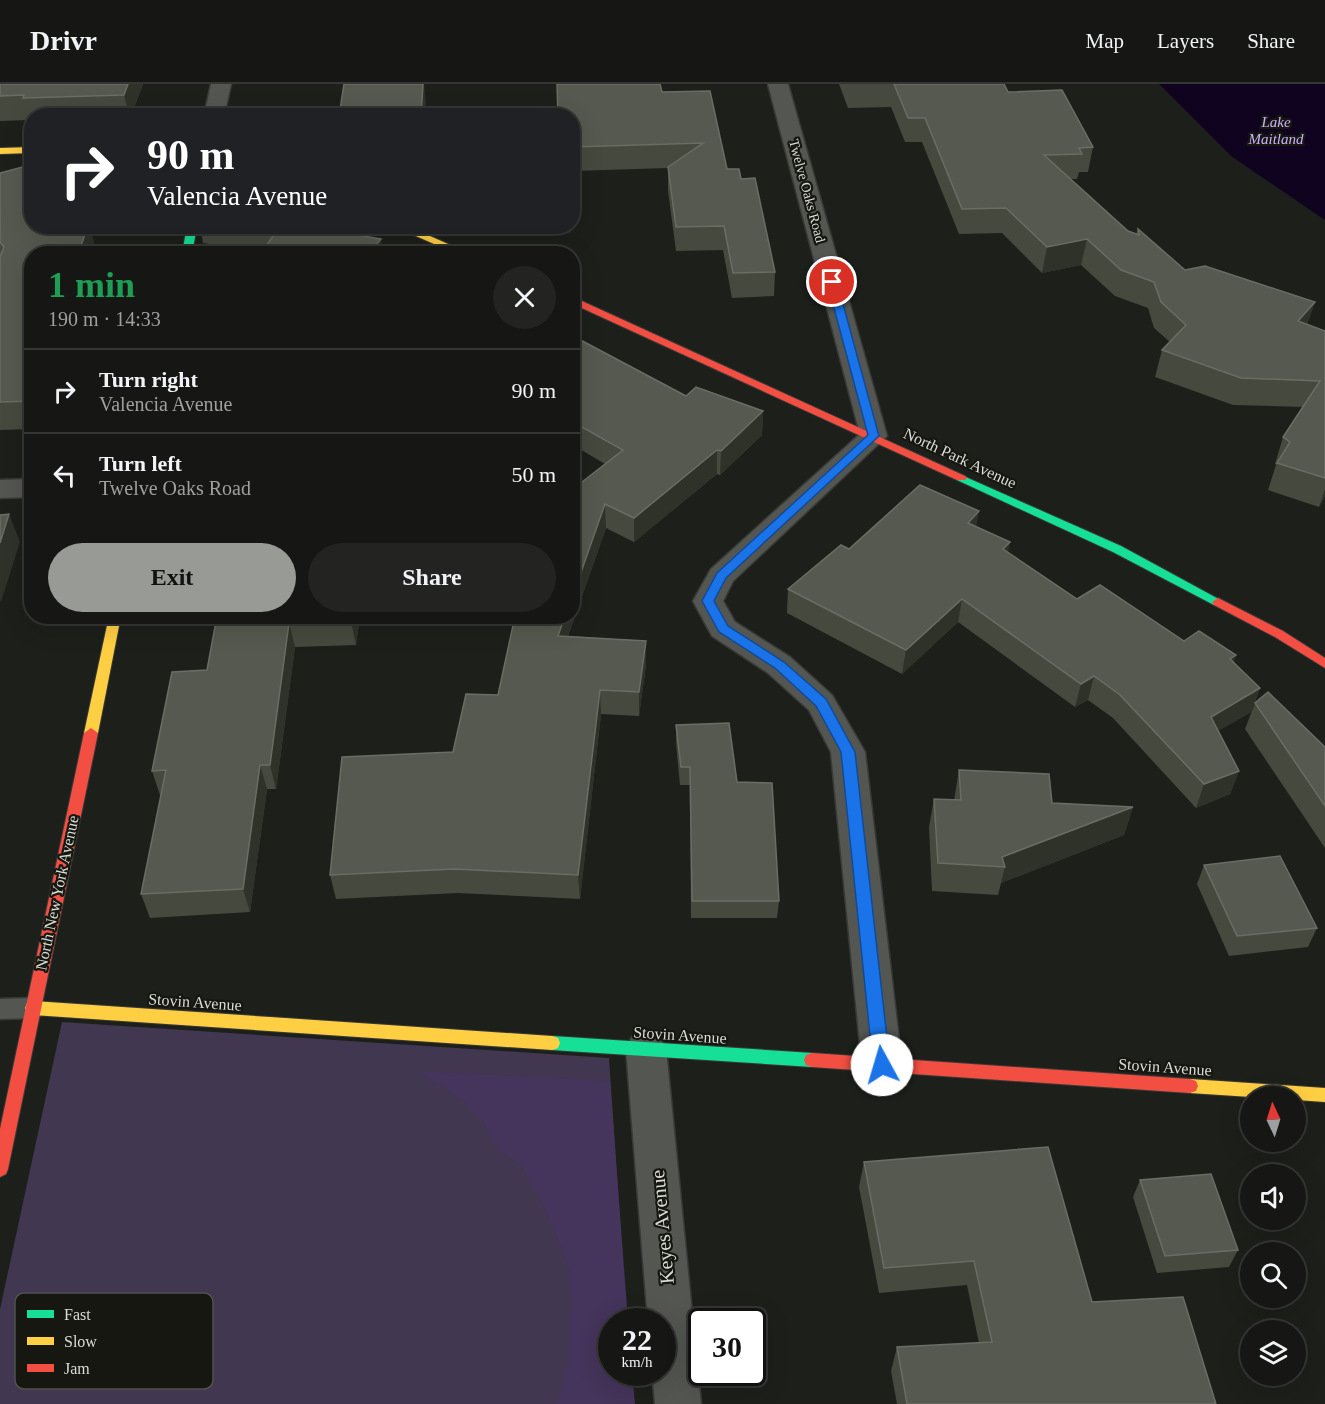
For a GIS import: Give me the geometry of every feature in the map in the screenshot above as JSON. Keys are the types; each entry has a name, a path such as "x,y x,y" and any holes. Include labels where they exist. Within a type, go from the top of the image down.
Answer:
{"street":[{"path":"216,108 221,84"},
{"name":"Twelve Oaks Road","path":"778,84 874,436"},
{"path":"0,151 24,150"},
{"path":"417,234 447,246"},
{"name":"North Park Avenue","path":"580,303 1118,549 1279,634 1325,664"},
{"path":"874,436 721,576 708,601 723,629 779,665 821,703 848,752 882,1065"},
{"path":"0,489 24,488"},
{"name":"North New York Avenue","path":"0,1169 113,624"},
{"name":"Stovin Avenue","path":"33,1008 1325,1095"},
{"name":"Keyes Avenue","path":"646,1049 678,1404"}],"lane":[{"path":"0,1009 33,1008"}],"shaded area":[{"path":"62,1022 609,1058 626,1308 598,1308 598,1386 621,1386 633,1404 0,1404 0,1309"},
{"path":"418,1071 610,1081 627,1308 598,1308 598,1386 633,1386 635,1404 557,1404 568,1365 572,1294 567,1261 542,1202 521,1166 504,1153 491,1137 483,1120 466,1103"}],"water":[{"name":"Lake Maitland","path":"1159,84 1325,84 1325,220 1231,156"}],"building":[{"path":"0,84 128,84 124,95 23,98 24,95 0,96"},
{"path":"344,84 423,84 422,108 340,108"},
{"path":"557,84 660,84 662,92 710,91 727,169 739,169 741,179 755,178 775,272 733,273 724,226 676,227 668,167 703,143 580,147 580,108 558,108"},
{"path":"894,84 1004,84 1008,92 1062,90 1093,147 1079,148 1082,154 1044,155 1128,231 1139,235 1138,229 1185,270 1205,266 1315,302 1298,321 1325,331 1325,478 1277,463 1290,442 1283,437 1320,381 1241,378 1162,350 1186,325 1161,302 1154,282 1121,270 1087,239 1047,247 1006,208 962,209 925,118 908,118"},
{"path":"24,167 24,234 85,234 81,246 24,246 24,401 0,402 0,257 4,247 0,242 0,173"},
{"path":"274,234 352,234 381,239 375,246 266,246"},
{"path":"580,340 686,396 696,387 763,411 721,451 717,450 634,518 605,504 580,575 580,484 623,450 580,426"},
{"path":"920,485 979,511 968,523 1010,542 1003,549 1077,599 1100,585 1184,641 1199,631 1236,655 1230,659 1260,688 1211,717 1239,771 1204,784 1120,695 1094,676 1081,684 962,599 906,650 788,589 841,545 849,549"},
{"path":"9,514 0,543 0,515"},
{"path":"216,624 289,624 270,765 260,765 243,889 141,894 166,770 152,771 172,672 207,670"},
{"path":"513,624 562,624 558,636 646,641 639,692 600,690 578,875 454,869 330,875 342,757 453,752 466,694 498,695"},
{"path":"1268,692 1325,747 1325,806 1255,703"},
{"path":"729,723 737,782 772,783 779,901 692,901 690,767 681,767 676,725"},
{"path":"959,770 1049,774 1052,803 1133,807 1002,857 1005,867 938,863 934,799 961,800"},
{"path":"1280,856 1317,928 1237,936 1204,865"},
{"path":"1048,1147 1092,1302 1183,1297 1216,1404 907,1404 897,1347 992,1342 974,1261 884,1268 864,1162"},
{"path":"1211,1174 1238,1250 1165,1256 1140,1180"}],"traffic: fast":[{"path":"188,246 191,234"},
{"path":"961,478 1117,549 1218,602"},
{"path":"552,1043 812,1060"}],"traffic: slow":[{"path":"0,151 24,150"},
{"path":"417,234 447,246"},
{"path":"91,733 113,624"},
{"path":"33,1008 552,1043"},
{"path":"1190,1086 1325,1095"}],"traffic: jam":[{"path":"580,303 961,478"},
{"path":"1218,602 1279,634 1325,664"},
{"path":"0,1169 91,733"},
{"path":"812,1060 1190,1086"}],"route":[{"path":"832,282 874,436 721,576 708,601 723,629 779,665 821,703 848,752 882,1065"}]}
